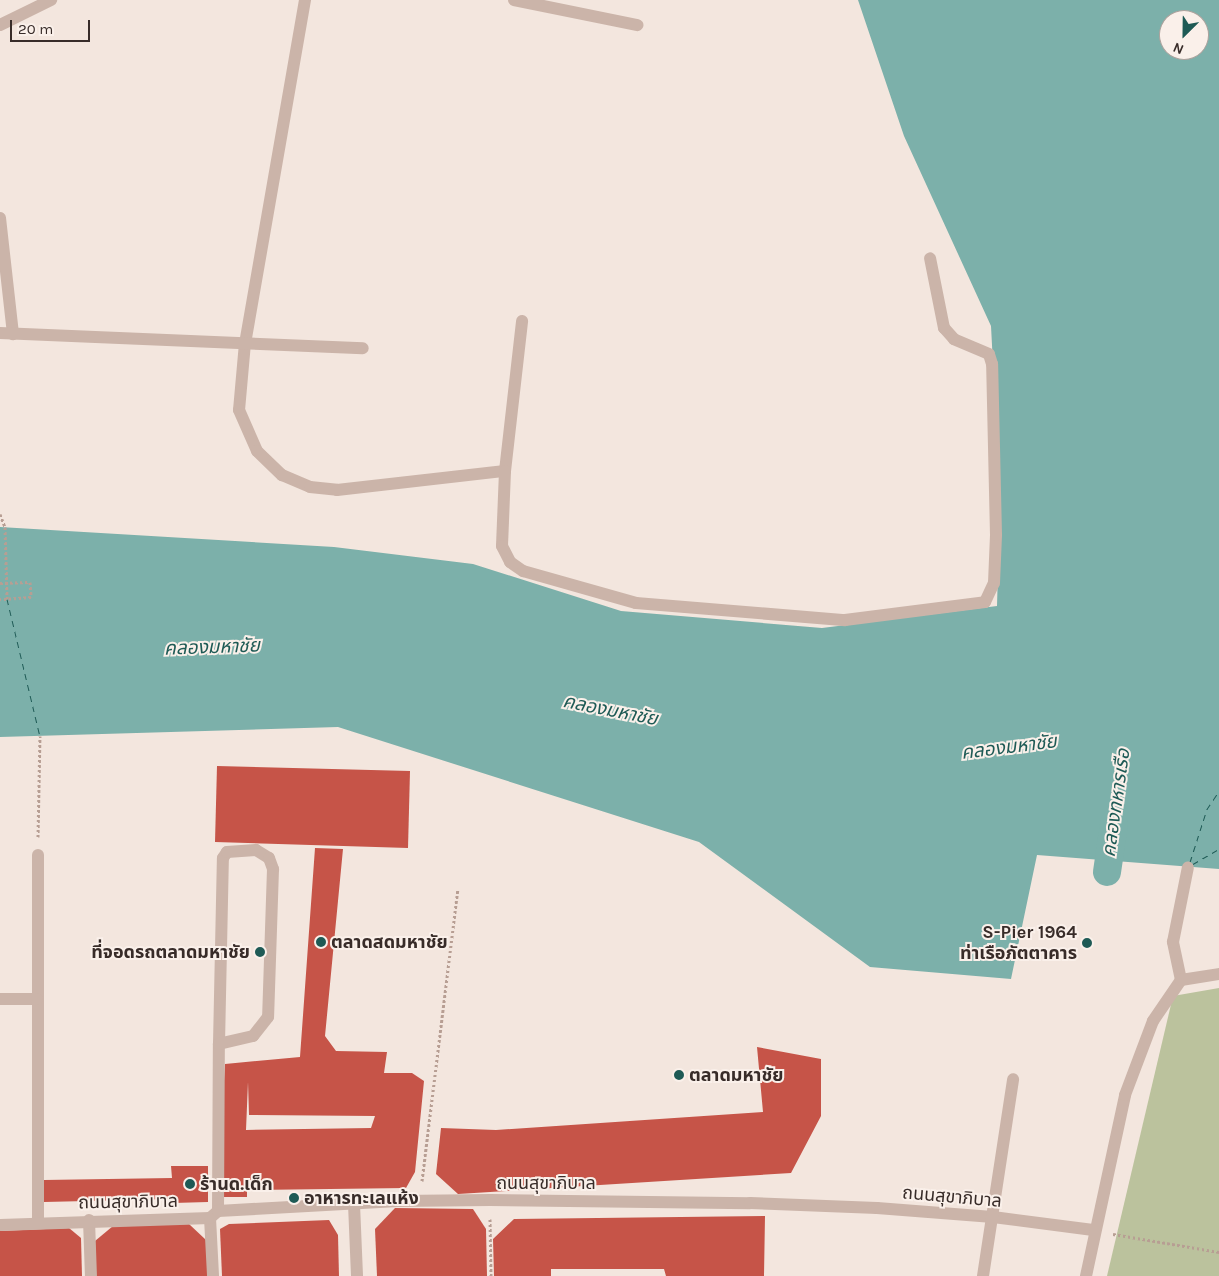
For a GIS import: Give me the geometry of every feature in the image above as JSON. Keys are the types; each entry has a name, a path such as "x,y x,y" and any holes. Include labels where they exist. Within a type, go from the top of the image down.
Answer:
{"street":[{"path":"0,25 51,0"},
{"path":"305,0 245,343 239,410 257,451 282,475 310,487 337,490 505,470"},
{"path":"514,0 637,25"},
{"path":"0,218 13,334"},
{"path":"522,320 505,470 502,546 510,562 523,571 636,603 845,620 985,602 994,584 996,535 992,364 989,354 954,339 944,328 930,258"},
{"path":"0,334 363,348"},
{"path":"213,1276 224,858 227,852 256,850 269,858 273,869 268,1017 253,1036 220,1044"},
{"path":"38,855 38,1222"},
{"path":"1086,1276 1093,1230 1125,1095 1153,1021 1181,980 1173,942 1188,867"},
{"path":"1181,980 1219,974"},
{"path":"0,999 37,999"},
{"path":"983,1276 1013,1079"},
{"name":"ถนนสุขาภิบาล","path":"0,1225 214,1214 420,1200 490,1200 750,1203 993,1217 1093,1230"},
{"path":"354,1204 357,1276"},
{"path":"89,1220 91,1276"}],"path":[{"path":"0,514 5,527 7,599"},
{"path":"0,583 30,582 30,597 0,599"},
{"path":"38,855 40,736"},
{"path":"420,1200 458,889"},
{"path":"490,1200 492,1276"},
{"path":"1093,1230 1219,1252"}],"green space":[{"path":"1219,988 1219,1276 1107,1276 1173,996"}],"water":[{"name":"คลองมหาชัย","path":"858,0 1219,0 1219,869 1037,855 1011,979 870,967 699,842 338,727 0,737 0,527 334,547 473,564 621,611 822,628 997,606 1000,499 991,326 904,136"}],"building":[{"path":"217,766 410,771 408,848 215,842"},
{"path":"315,848 343,849 325,1036 336,1051 387,1052 384,1073 412,1073 424,1081 415,1172 406,1188 247,1190 247,1197 217,1197 225,1064 300,1057","holes":["248,1082 249,1115 375,1116 371,1128 246,1130"]},
{"path":"757,1047 821,1059 821,1116 791,1173 458,1194 436,1174 441,1128 496,1130 763,1112"},
{"path":"171,1166 208,1166 208,1202 173,1203 173,1199 44,1202 44,1180 172,1178"},
{"path":"395,1208 473,1209 486,1229 487,1276 377,1276 375,1229"},
{"path":"765,1216 764,1276 666,1276 664,1269 551,1269 551,1276 494,1276 493,1239 514,1219"},
{"path":"329,1220 338,1235 339,1276 222,1276 220,1229 229,1224"},
{"path":"189,1224 206,1240 208,1276 96,1276 95,1241 113,1226"},
{"path":"69,1228 81,1238 82,1276 0,1276 0,1231"}],"waterway":[{"name":"คลองทหารเรือ","path":"1107,872 1114,824"}],"ferry route":[{"path":"7,599 40,736"},
{"path":"1190,862 1207,809 1219,791"},
{"path":"1193,864 1219,849"}],"place":[{"name":"ตลาดสดมหาชัย","path":"321,942"},
{"name":"S-Pier 1964 ท่าเรือภัตตาคาร","path":"1087,943"},
{"name":"ที่จอดรถตลาดมหาชัย","path":"260,952"},
{"name":"ตลาดมหาชัย","path":"679,1075"},
{"name":"ร้านด.เด็ก","path":"190,1184"},
{"name":"อาหารทะเลแห้ง","path":"294,1198"}]}
